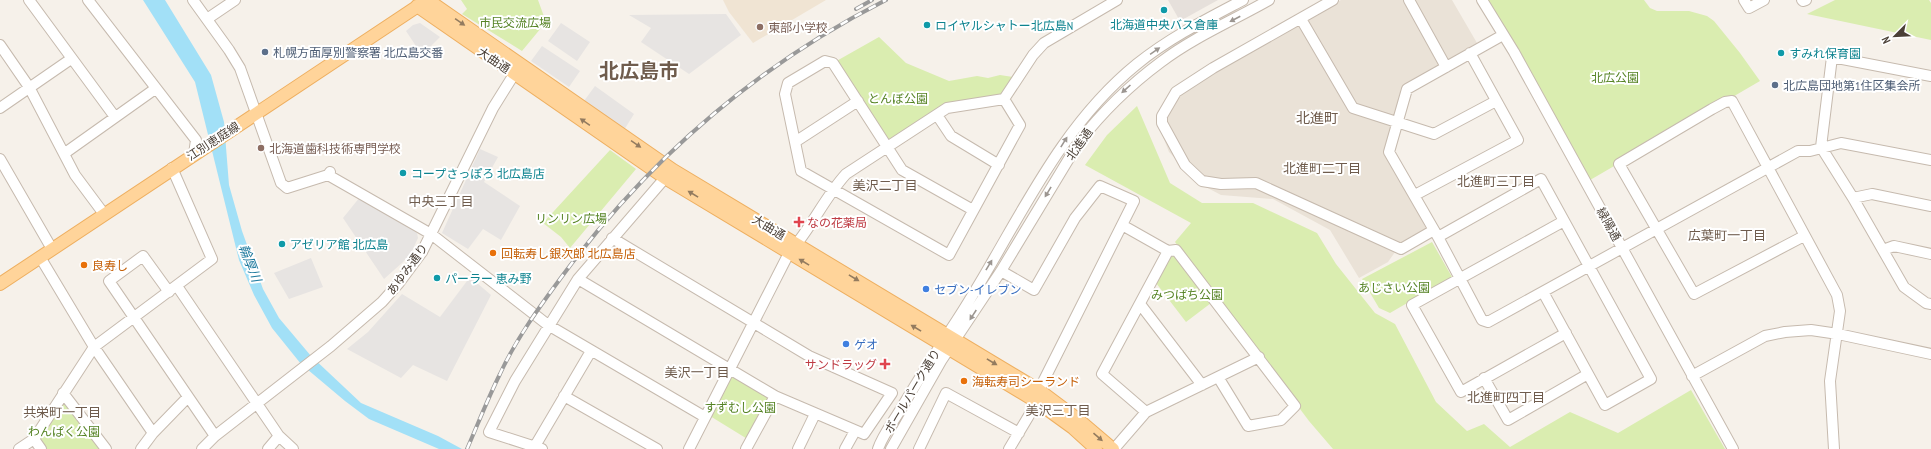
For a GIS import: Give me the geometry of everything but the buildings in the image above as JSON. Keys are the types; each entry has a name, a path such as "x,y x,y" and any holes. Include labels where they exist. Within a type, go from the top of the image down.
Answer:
{"main road":[{"name":"大曲通","path":"421,2 518,69 793,248 1079,420 1114,449"},
{"name":"江別恵庭線","path":"0,284 421,2"},
{"name":"大曲通","path":"518,69 665,178 793,248"},
{"name":"大曲通","path":"1038,396 1096,449"}],"street":[{"path":"29,0 71,60 115,117"},
{"path":"88,0 155,89 196,140 196,153"},
{"path":"193,0 240,68 281,183 287,188 329,173 431,234 548,325 705,417"},
{"path":"207,19 235,0"},
{"path":"688,449 793,248 832,188 846,174 947,108 1004,99 1044,43 1104,3 1117,0"},
{"name":"北進通","path":"948,341 957,320 1029,198 1069,134 1098,100 1137,64 1157,49 1243,0"},
{"name":"北進通","path":"948,341 1000,272 1079,142 1112,103 1162,61 1190,43 1269,0"},
{"path":"1333,0 1213,68 1176,92 1162,116 1162,123 1185,165 1202,181 1221,184 1256,183 1401,249 1436,234 1541,179 1651,379 1605,405 1543,292"},
{"path":"1409,0 1446,67"},
{"name":"緑陽通","path":"1482,0 1503,35 1733,449"},
{"path":"1744,0 1749,8 1764,0"},
{"path":"1802,0 1803,2 1806,0"},
{"path":"1301,19 1353,108 1434,134 1496,101"},
{"path":"1503,35 1407,89 1389,152 1436,234 1482,320 1488,322 1768,166 1798,151 1810,151 1841,143 1931,160"},
{"path":"0,45 29,87 76,175 104,214"},
{"path":"1414,195 1518,140 1470,53"},
{"path":"1931,76 1832,57 1821,147 1853,198 1904,287 1926,303 1931,304"},
{"path":"0,108 71,60"},
{"path":"974,210 902,170 833,63 825,61 788,83 785,94 801,171 949,255 1000,165 1020,125 1004,99"},
{"name":"あゆみ通り","path":"256,403 326,349 382,302 399,283 422,252 493,108 518,69"},
{"path":"64,153 155,89"},
{"path":"795,142 858,101"},
{"path":"1804,236 1694,294 1620,164 1712,109 1725,102 1732,101 1837,295 1840,311 1838,334 1830,381 1834,449"},
{"path":"937,115 950,136 1000,165"},
{"path":"0,159 52,249"},
{"path":"19,449 34,439 94,347 212,259 172,168"},
{"path":"591,350 564,396 538,448 489,432 514,381 578,279 665,178"},
{"path":"1000,272 1034,290 1075,218 1100,186 1134,201 1038,396 1010,449"},
{"path":"1853,198 1872,194 1931,206"},
{"path":"1564,221 1412,305 1461,392 1566,333"},
{"path":"1122,226 1168,251 1176,250 1295,406 1281,420 1248,426 1218,377"},
{"path":"578,279 776,396 855,431 864,434 892,393 809,356 753,324 612,238"},
{"path":"1883,250 1894,246 1931,254"},
{"path":"1146,412 1102,374 1168,251"},
{"path":"40,256 94,347 153,433"},
{"path":"215,436 109,281 143,256 173,289 279,436 293,449"},
{"path":"1140,304 1202,385"},
{"path":"1692,376 1765,336 1785,332 1811,330 1838,334 1931,354"},
{"name":"ボールパーク通り","path":"878,449 948,341"},
{"name":"ボールパーク通り","path":"891,449 948,341"},
{"path":"1114,449 1146,412 1259,357"},
{"path":"1484,378 1508,420 1588,374"},
{"path":"63,393 106,449"},
{"path":"921,448 946,393 1019,433"},
{"path":"564,396 657,449"},
{"path":"746,449 776,396"},
{"path":"141,449 153,433 188,397"},
{"path":"202,449 215,436 256,403"},
{"path":"798,449 815,414"},
{"path":"845,449 855,431"},
{"path":"268,449 279,436"},
{"path":"34,439 41,449"}],"shaded area":[{"name":"東部小学校","path":"723,0 826,0 753,43 729,12"},
{"path":"1168,0 1218,0 1180,21"},
{"path":"1341,0 1452,0 1477,43 1401,88 1386,153 1427,230 1400,245 1388,262 1359,278 1330,230 1273,199 1221,195 1202,185 1169,152 1160,129 1175,98 1217,69"},
{"path":"726,14 741,35 689,74 641,42 651,28 629,15"},
{"path":"420,23 440,37 422,55 406,31 413,25"},
{"path":"561,23 590,42 577,61 548,41"},
{"path":"542,46 580,71 569,87 531,61"},
{"path":"595,86 634,114 624,130 584,101"},
{"path":"480,149 498,157 484,182 520,206 501,240 483,229 468,249 442,233"},
{"path":"360,197 417,233 418,238 412,251 403,262 384,279 343,218"},
{"path":"311,258 323,287 289,299 274,273"},
{"path":"470,277 491,295 447,381 413,365 401,378 347,349 368,332 402,294 440,317"}],"green space":[{"name":"市民交流広場","path":"461,0 538,0 546,22 522,51 462,14 467,9"},
{"name":"北広公園","path":"1482,0 1644,0 1650,8 1657,11 1689,11 1707,16 1714,21 1760,81 1585,183"},
{"path":"1835,0 1929,0 1931,3 1931,40 1807,14"},
{"name":"とんぼ公園","path":"879,37 906,63 949,81 977,76 988,78 1000,75 1013,77 1004,99 947,108 888,147 833,63"},
{"path":"1137,106 1170,183 1202,203 1253,203 1317,233 1336,264 1375,313 1395,324 1436,402 1467,431 1484,424 1510,447 1570,412 1618,433 1691,390 1725,449 1333,449 1309,421 1175,242 1191,223 1085,165 1107,135"},
{"name":"リンリン広場","path":"610,150 636,169 570,248 561,237 543,223"},
{"name":"あじさい公園","path":"1432,242 1452,277 1390,313 1379,308 1362,279"},
{"name":"みつばち公園","path":"1176,250 1215,300 1186,322 1153,279 1168,251"},
{"name":"すずむし公園","path":"732,374 772,397 749,440 710,416"},
{"name":"わんぱく公園","path":"64,401 101,449 47,449 39,438"}],"water":[{"name":"輪厚川","path":"143,0 165,0 211,75 224,122 229,185 242,231 263,289 279,318 311,356 361,403 438,436 462,449 439,449 369,419 301,364 272,328 254,295 239,260 195,82"}],"railway":[{"path":"856,9 872,0"},
{"path":"467,449 491,392 513,348 563,275 631,192 669,154 749,85 793,54 838,26 886,0"}],"place":[{"name":"北海道中央バス倉庫","path":"1164,10"},
{"name":"ロイヤルシャトー北広島N","path":"927,25"},
{"name":"東部小学校","path":"760,27"},
{"name":"札幌方面厚別警察署 北広島交番","path":"265,52"},
{"name":"すみれ保育園","path":"1781,53"},
{"name":"北広島団地第1住区集会所","path":"1775,85"},
{"name":"北海道歯科技術専門学校","path":"261,148"},
{"name":"コープさっぽろ 北広島店","path":"403,173"},
{"name":"なの花薬局","path":"799,222"},
{"name":"アゼリア館 北広島","path":"282,244"},
{"name":"回転寿し銀次郎 北広島店","path":"493,253"},
{"name":"良寿し","path":"84,265"},
{"name":"パーラー 恵み野","path":"437,278"},
{"name":"セブン-イレブン","path":"926,289"},
{"name":"ゲオ","path":"846,344"},
{"name":"サンドラッグ","path":"885,364"},
{"name":"海転寿司シーランド","path":"964,381"}],"district":[{"name":"北広島市","path":"639,71"},
{"name":"北進町","path":"1317,118"},
{"name":"北進町二丁目","path":"1322,168"},
{"name":"北進町三丁目","path":"1496,181"},
{"name":"美沢二丁目","path":"885,185"},
{"name":"中央三丁目","path":"441,201"},
{"name":"広葉町一丁目","path":"1727,235"},
{"name":"美沢一丁目","path":"697,372"},
{"name":"北進町四丁目","path":"1506,397"},
{"name":"美沢三丁目","path":"1058,410"},
{"name":"共栄町一丁目","path":"62,412"}]}
